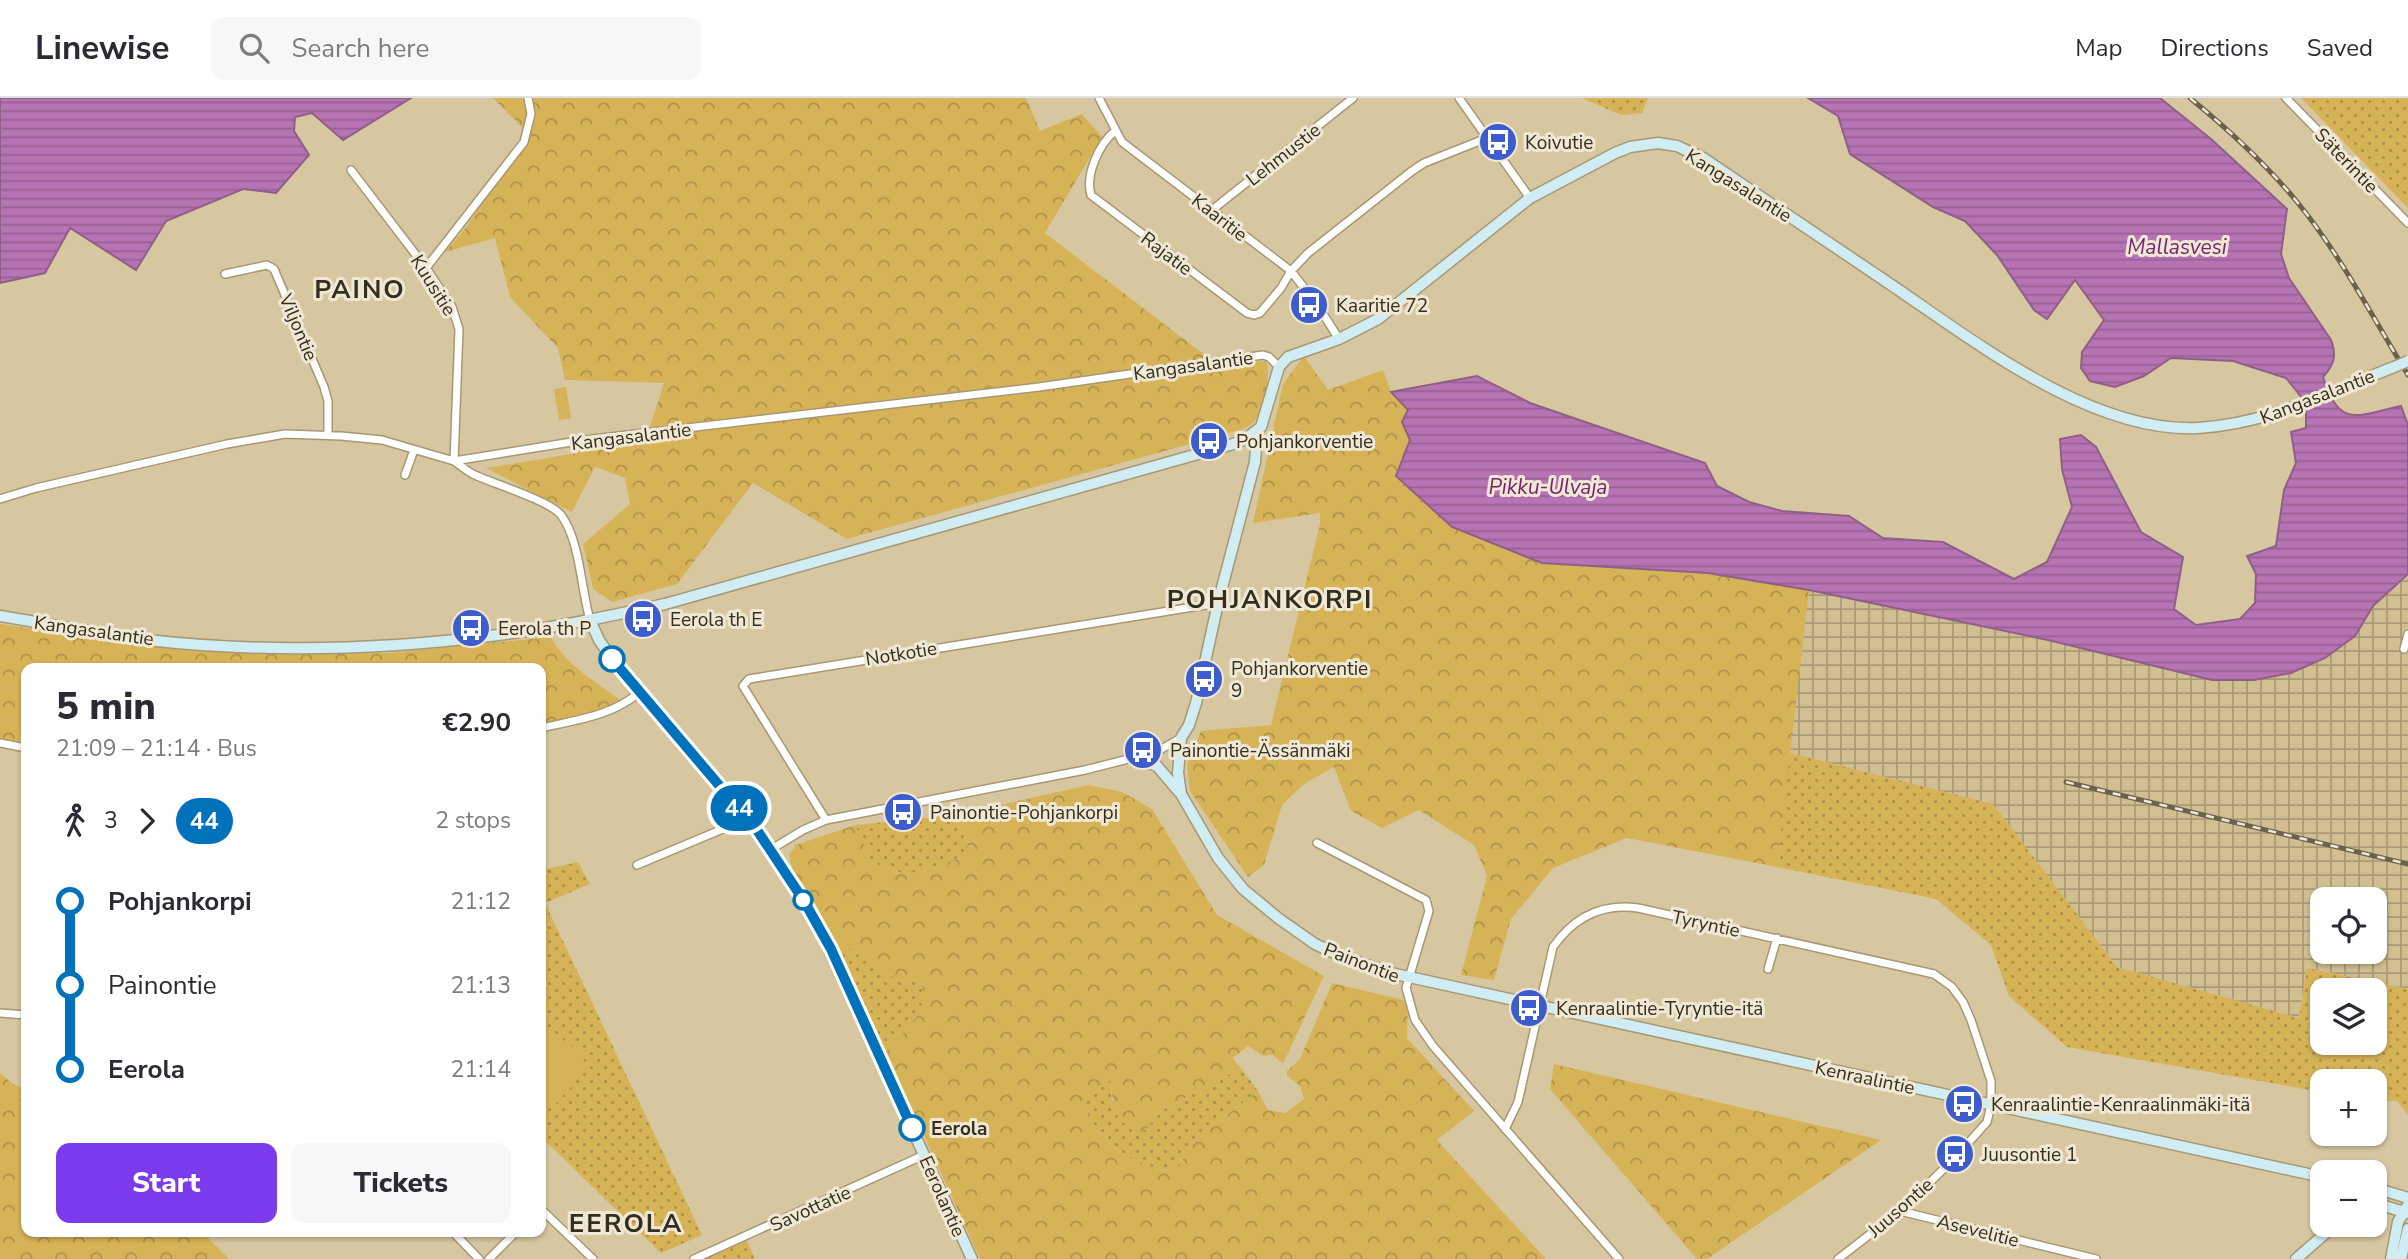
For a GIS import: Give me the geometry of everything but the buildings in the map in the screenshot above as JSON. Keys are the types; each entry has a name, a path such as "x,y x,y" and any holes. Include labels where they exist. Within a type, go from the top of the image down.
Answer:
{"main road":[{"name":"Kangasalantie","path":"1279,367 1288,357 1339,339 1378,319 1530,198 1622,150 1645,144 1676,146 1703,158 2005,362 2069,396 2123,418 2157,426 2195,428 2237,425 2294,408 2408,361"},
{"path":"1181,738 1189,725 1196,703 1218,603 1255,462 1256,447 1253,435 1261,427 1279,367"},
{"name":"Kangasalantie","path":"0,616 148,640 283,648 427,643 499,635 665,604 1230,445 1253,435"},
{"path":"590,620 599,640 640,692"},
{"name":"Eerolantie","path":"640,692 745,817 804,901 828,945 972,1259"},
{"name":"Painontie","path":"1181,738 1178,773 1181,793 1218,858 1243,889 1315,944 1372,967 1408,976"},
{"path":"1132,757 1157,766 1181,793"},
{"name":"Kenraalintie","path":"1408,976 2310,1174"},
{"path":"2387,1192 2408,1198"},
{"path":"2387,1206 2406,1210 2391,1259"},
{"path":"2400,1259 2408,1229"},
{"path":"2296,1259 2321,1237"}],"street":[{"path":"426,268 524,142 531,114 528,98"},
{"name":"Kaaritie","path":"1099,98 1115,131 1131,150 1291,271 1339,339"},
{"name":"Lehmustie","path":"1212,210 1353,98"},
{"path":"1459,98 1530,198"},
{"name":"Säterintie","path":"2286,98 2408,223"},
{"name":"Rajatie","path":"1115,131 1105,141 1093,169 1089,185 1091,195 1247,313 1260,313 1291,271"},
{"path":"1291,271 1308,253 1424,163 1487,138"},
{"name":"Kuusitie","path":"351,170 426,268 452,307 459,329 454,461"},
{"name":"Viljontie","path":"225,274 267,265 274,270 324,387 328,401 328,435"},
{"name":"Kangasalantie","path":"0,499 36,488 285,434 382,440 454,461 584,440 1039,387 1263,355 1279,367"},
{"path":"405,475 414,450"},
{"path":"454,461 474,475 511,489 560,513 574,544 583,598 590,620"},
{"name":"Notkotie","path":"826,820 743,686 749,679 1218,603"},
{"path":"2404,649 2408,634"},
{"path":"546,727 602,715 626,704 640,692"},
{"path":"770,850 826,820 1085,770 1156,752 1181,738"},
{"path":"0,743 21,747"},
{"path":"637,865 737,823 745,817"},
{"path":"1317,843 1426,900 1429,911 1408,976"},
{"name":"Tyryntie","path":"1505,1129 1518,1102 1553,947 1563,932 1577,920 1606,908 1620,906 1934,974 1952,987 1963,1002 1991,1081 1992,1105"},
{"path":"1768,969 1777,938"},
{"name":"Painontie","path":"1408,976 1408,1001 1415,1020 1433,1046 1619,1259"},
{"path":"0,1013 21,1015"},
{"name":"Juusontie","path":"1838,1259 1900,1210 1954,1158 1987,1122 1992,1105"},
{"name":"Savottatie","path":"694,1259 925,1155"},
{"name":"Asevelitie","path":"1900,1210 2096,1259"},
{"path":"546,1214 593,1259"},
{"path":"458,1237 479,1259"},
{"path":"489,1259 511,1237"}],"shaded area":[{"path":"2408,574 2408,989 2387,985 2387,978 2355,978 2307,968 2299,1018 2117,967 1992,804 1786,752 1809,590 2048,640 2212,680 2254,680 2291,673 2355,636 2373,606"}],"green space":[{"path":"493,98 1026,98 1040,131 1082,114 1102,137 1045,233 1227,372 1234,363 1266,361 1267,380 1258,416 1240,430 847,539 753,483 677,584 612,602 593,589 583,544 630,504 625,478 595,467 572,512 486,468 578,453 577,444 648,433 664,383 565,380 558,348 510,297 495,238 445,252 467,226 527,132"},
{"path":"1582,98 1648,98 1642,113 1621,115"},
{"path":"2301,98 2408,98 2408,208"},
{"path":"1304,356 1328,390 1383,370 1391,392 1408,410 1402,422 1410,440 1708,573 1809,590 1777,867 1627,838 1553,868 1511,919 1494,980 1461,975 1487,876 1474,845 1419,810 1382,828 1351,811 1334,767 1304,784 1282,805 1264,865 1248,877 1190,791 1187,765 1201,731 1271,725 1320,524 1320,513 1253,523 1283,384"},
{"path":"566,387 571,418 559,420 554,389"},
{"path":"0,624 147,645 284,654 389,653 551,637 574,665 626,704 546,727 546,663 21,663 21,734 18,753 0,744"},
{"path":"1786,752 1993,804 2117,967 2299,1018 2307,968 2355,978 2310,978 2310,1055 2387,1055 2387,985 2408,989 2408,1115 2397,1101 2387,1101 2387,1069 2310,1069 2310,1090 2067,1047 2009,996 1991,945 1936,899 1777,867"},
{"path":"1089,785 1122,792 1152,809 1217,915 1324,976 1283,1064 1273,1055 1263,1056 1248,1046 1233,1058 1241,1068 1157,1113 1147,1129 1137,1133 1122,1122 1115,1111 1110,1081 1085,1098 1093,1127 1123,1155 1157,1169 1176,1172 1193,1141 1258,1091 1268,1110 1285,1113 1304,1099 1300,1086 1287,1076 1287,1071 1300,1059 1332,983 1408,1001 1407,1038 1474,1111 1437,1140 1546,1259 980,1259 886,1052 920,1010 923,991 920,980 902,983 835,939 792,868 789,855 796,845 855,825 872,862 904,874 924,871 961,857 968,844 955,815"},
{"path":"955,815 968,844 961,857 924,871 904,874 871,862 855,825"},
{"path":"578,862 590,884 546,903 546,869"},
{"path":"546,905 702,1235 661,1253 546,1142"},
{"path":"835,939 902,983 920,980 923,1001 920,1010 909,1028 886,1052"},
{"path":"546,1027 579,1052 588,1068 551,1109 546,1104"},
{"path":"1554,1064 1881,1140 1707,1259 1697,1259 1550,1089"},
{"path":"1241,1068 1258,1091 1193,1141 1176,1172 1157,1169 1123,1155 1093,1127 1085,1098 1111,1080 1112,1101 1147,1129 1157,1113"},
{"path":"0,1073 21,1088 21,1237 207,1237 229,1259 0,1259"},
{"path":"746,1239 755,1259 695,1259"}],"water":[{"path":"0,98 411,98 343,140 312,113 295,117 294,131 309,155 276,193 243,189 166,221 136,270 70,228 45,273 0,283"},
{"path":"1808,98 2160,98 2211,139 2287,209 2281,254 2289,278 2331,340 2333,360 2323,377 2329,394 2343,412 2352,415 2401,406 2408,425 2408,574 2373,606 2355,636 2325,658 2291,673 2254,680 2212,680 2048,640 1809,590 1708,573 1542,563 1452,527 1396,476 1410,440 1402,422 1408,410 1391,392 1477,376 1530,403 1705,463 1717,486 1749,502 1782,511 1849,516 1883,538 1943,542 2014,579 2047,562 2072,507 2062,469 2060,439 2081,435 2096,447 2141,532 2183,557 2174,609 2196,625 2240,619 2255,603 2256,574 2247,556 2276,546 2284,490 2296,463 2291,432 2306,428 2306,403 2286,378 2233,361 2171,358 2144,376 2115,387 2090,381 2081,368 2082,352 2104,320 2075,280 2047,319 2034,310 1997,255 1965,221 1933,207 1850,154 1838,116"}],"railway":[{"path":"2190,98 2247,148 2314,223 2408,375"},
{"path":"2066,782 2408,864"}],"bus line":[{"name":"44","path":"612,659 757,830 804,901 831,949 912,1128"}],"place":[{"name":"Koivutie","path":"1498,142"},
{"name":"Kaaritie 72","path":"1309,305"},
{"name":"Pohjankorventie","path":"1209,441"},
{"name":"Eerola th E","path":"643,619"},
{"name":"Eerola th P","path":"471,628"},
{"name":"Pohjankorventie 9","path":"1204,679"},
{"name":"Painontie-Ässänmäki","path":"1143,750"},
{"name":"Painontie-Pohjankorpi","path":"903,812"},
{"name":"Kenraalintie-Tyryntie-itä","path":"1529,1008"},
{"name":"Kenraalintie-Kenraalinmäki-itä","path":"1964,1104"},
{"name":"Eerola","path":"912,1128"},
{"name":"Juusontie 1","path":"1955,1154"}],"district":[{"name":"PAINO","path":"360,289"},
{"name":"POHJANKORPI","path":"1270,599"},
{"name":"EEROLA","path":"626,1223"}],"water label":[{"name":"Mallasvesi","path":"2177,247"},
{"name":"Pikku-Ulvaja","path":"1548,487"}]}
